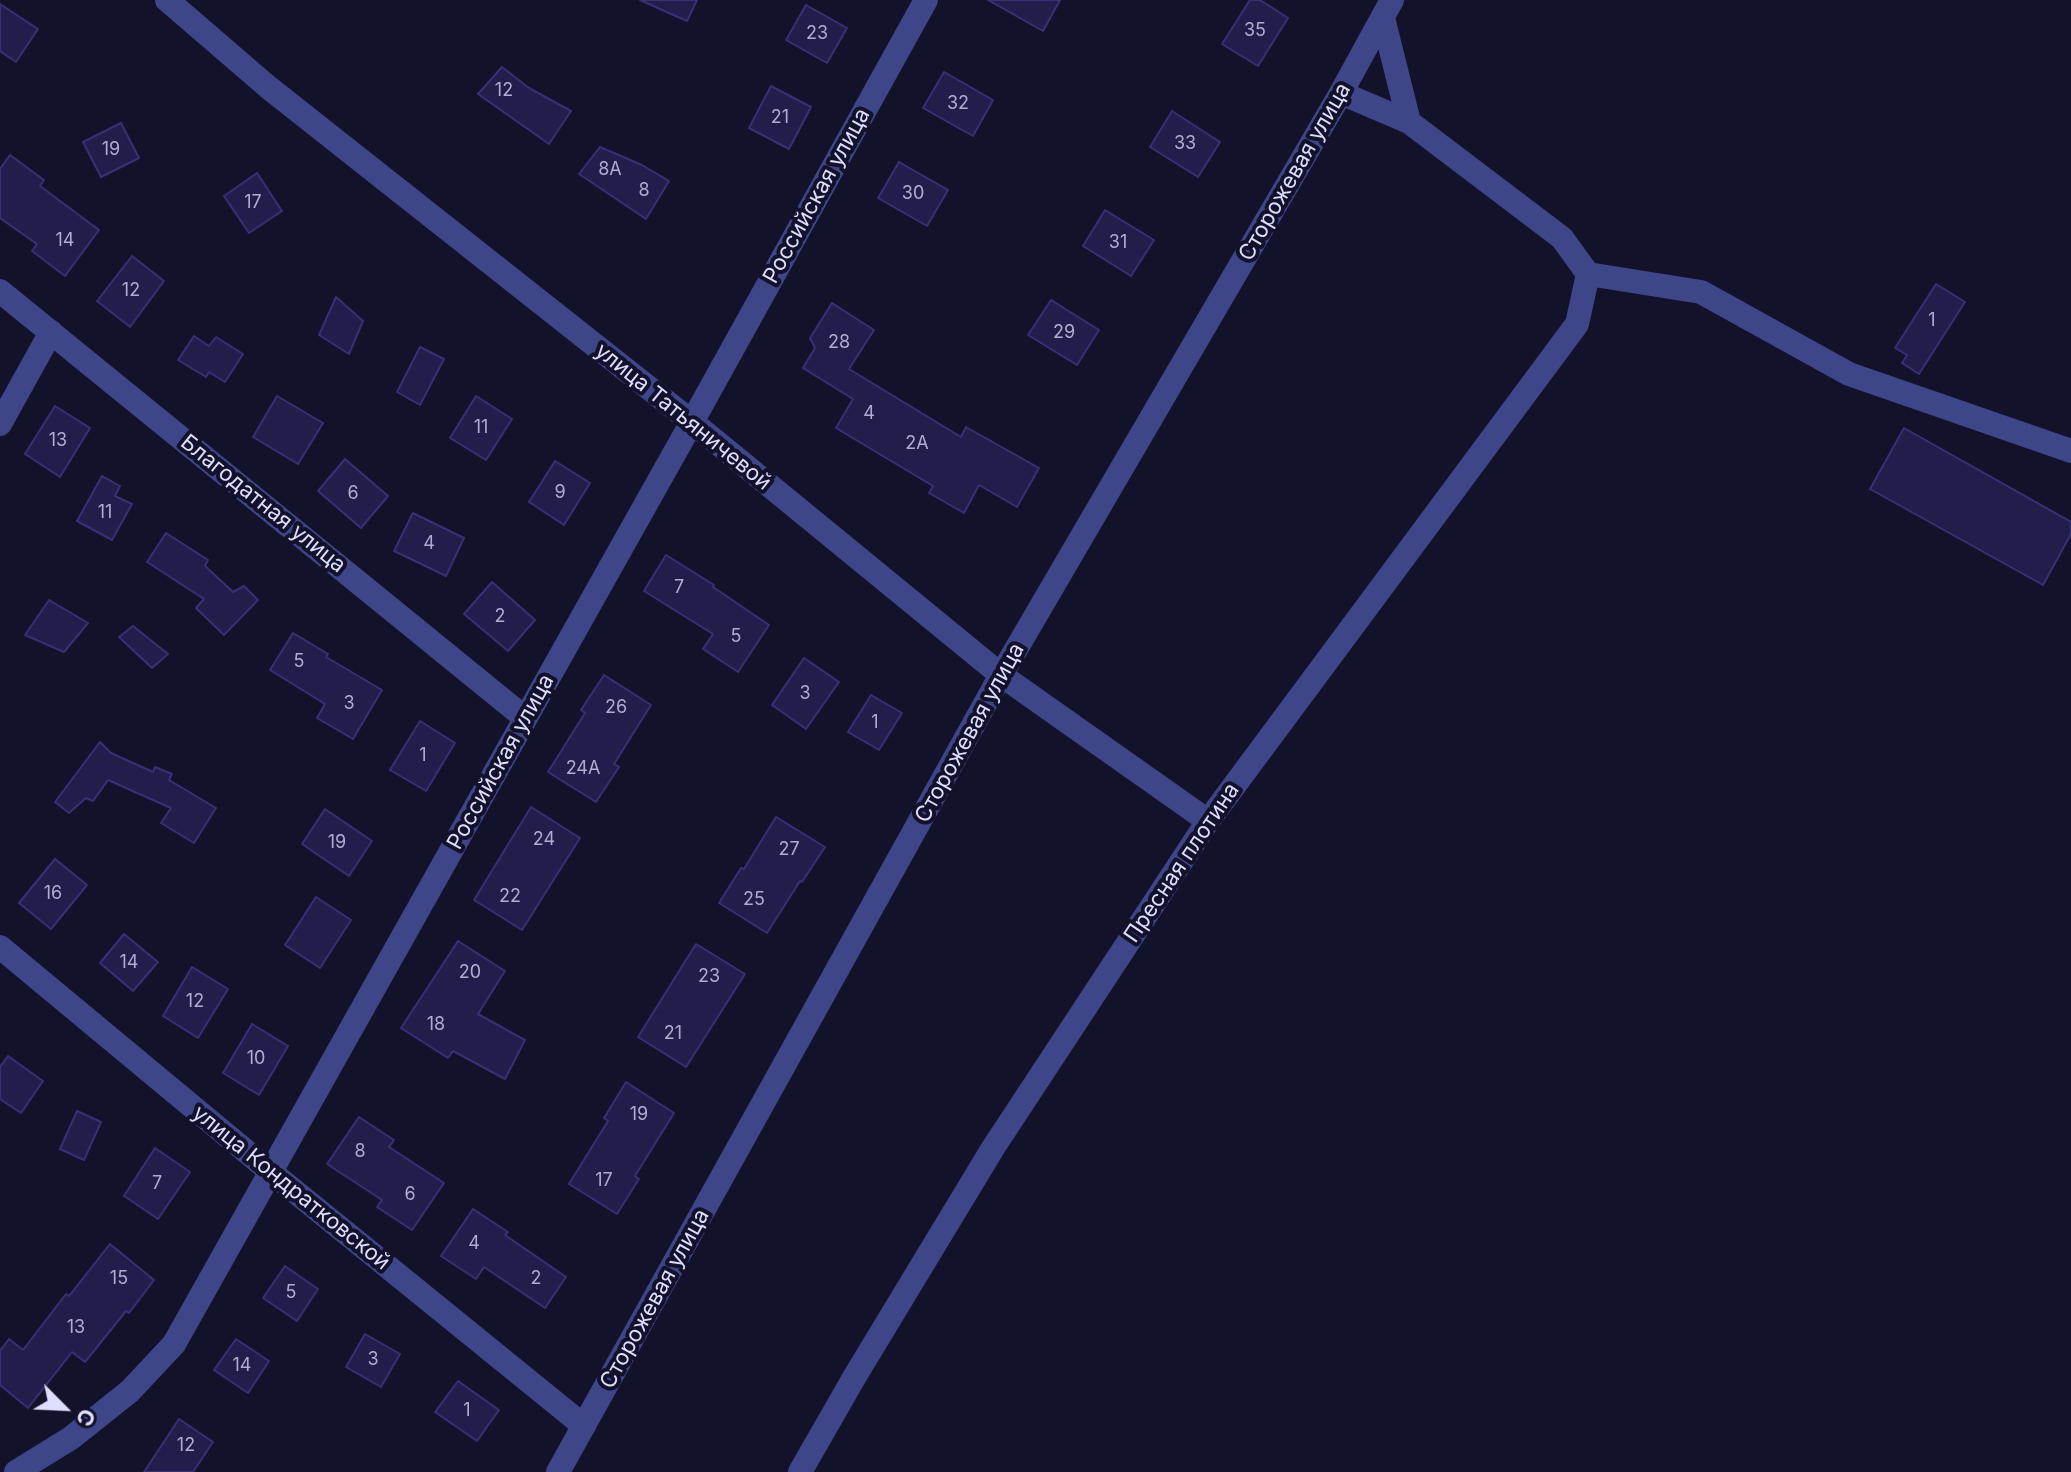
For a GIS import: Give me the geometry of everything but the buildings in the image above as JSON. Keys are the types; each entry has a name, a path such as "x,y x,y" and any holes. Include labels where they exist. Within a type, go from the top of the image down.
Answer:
{"street":[{"name":"улица Татьяничевой","path":"167,0 268,87 692,422 1001,675 1208,821"},
{"name":"Российская улица","path":"16,1472 71,1438 130,1391 174,1344 926,0"},
{"name":"Сторожевая улица","path":"558,1472 1001,675 1388,9"},
{"path":"1388,9 1409,122"},
{"path":"1341,93 1409,122 1562,238 1588,274 1701,292 1849,374 2071,451"},
{"name":"Пресная плотина","path":"800,1472 993,1148 1208,821 1577,324 1588,274"},
{"name":"Благодатная улица","path":"0,291 525,718"},
{"path":"0,424 51,332"},
{"name":"улица Кондратковской","path":"0,947 584,1426"}]}
